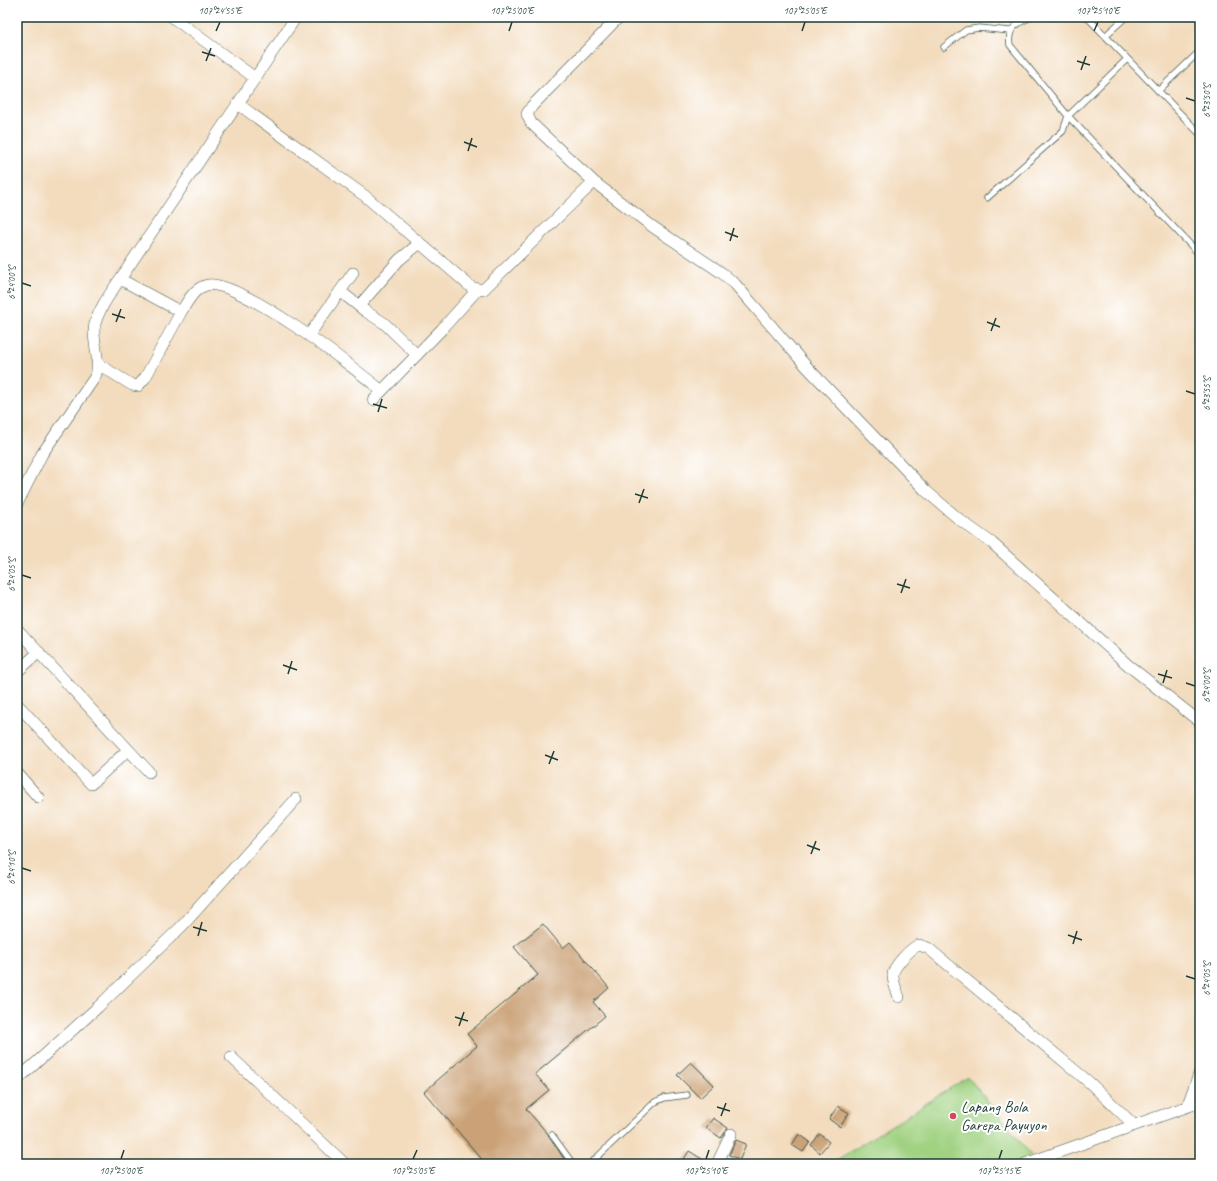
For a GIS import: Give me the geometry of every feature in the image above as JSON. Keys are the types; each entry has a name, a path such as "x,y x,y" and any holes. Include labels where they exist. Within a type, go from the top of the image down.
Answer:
{"street":[{"path":"172,17 255,78"},
{"path":"17,504 42,454 95,377 98,364 94,330 102,310 120,279 296,17"},
{"path":"618,17 532,106 527,114 531,123 594,182 653,227 722,273 735,284 807,366 926,491 960,520 992,543 1128,665 1200,722"},
{"path":"238,104 365,196 476,290 483,290 594,182"},
{"path":"359,306 398,260 420,243"},
{"path":"309,335 353,273"},
{"path":"120,279 181,312"},
{"path":"98,364 132,385 138,386 146,378 181,312 199,288 209,284 248,298 309,335 382,391"},
{"path":"373,400 417,355 476,290"},
{"path":"340,291 384,323 417,355"},
{"path":"17,629 149,772"},
{"path":"17,672 39,652"},
{"path":"17,704 91,784 128,750"},
{"path":"17,773 38,796"},
{"path":"17,1080 182,926 296,799"},
{"path":"899,997 892,975 894,969 912,948 919,945 928,948 1090,1084 1133,1124"},
{"path":"231,1057 344,1164"},
{"path":"1187,1107 1200,1072"},
{"path":"1027,1164 1133,1124 1200,1102"},
{"path":"717,1164 731,1134"}],"lane":[{"path":"1031,17 1018,23 1010,31 1008,37 1010,45 1068,116 1200,255"},
{"path":"1087,17 1200,134"},
{"path":"1106,36 1126,17"},
{"path":"944,47 966,30 979,28 1010,31"},
{"path":"1158,90 1200,51"},
{"path":"987,198 1063,131 1068,116 1127,59"},
{"path":"590,1164 655,1102 664,1098 687,1095"},
{"path":"552,1135 573,1164"}],"green space":[{"name":"Lapang Bola Garepa Payuyon","path":"968,1077 1031,1155 1013,1164 837,1164 835,1161"}],"building":[{"path":"543,924 563,948 570,942 609,988 593,1002 605,1016 535,1074 549,1090 526,1109 548,1134 564,1159 559,1164 486,1164 424,1092 477,1046 467,1034 538,975 514,947"},
{"path":"691,1062 714,1085 700,1098 677,1075"},
{"path":"838,1106 849,1113 840,1127 829,1119"},
{"path":"713,1118 728,1128 721,1138 706,1128"},
{"path":"799,1134 810,1142 803,1152 792,1145"},
{"path":"820,1134 829,1142 820,1153 811,1145"},
{"path":"736,1140 746,1144 740,1159 729,1155"},
{"path":"689,1151 710,1164 681,1164"}],"place":[{"name":"Lapang Bola Garepa Payuyon","path":"953,1116"}]}
